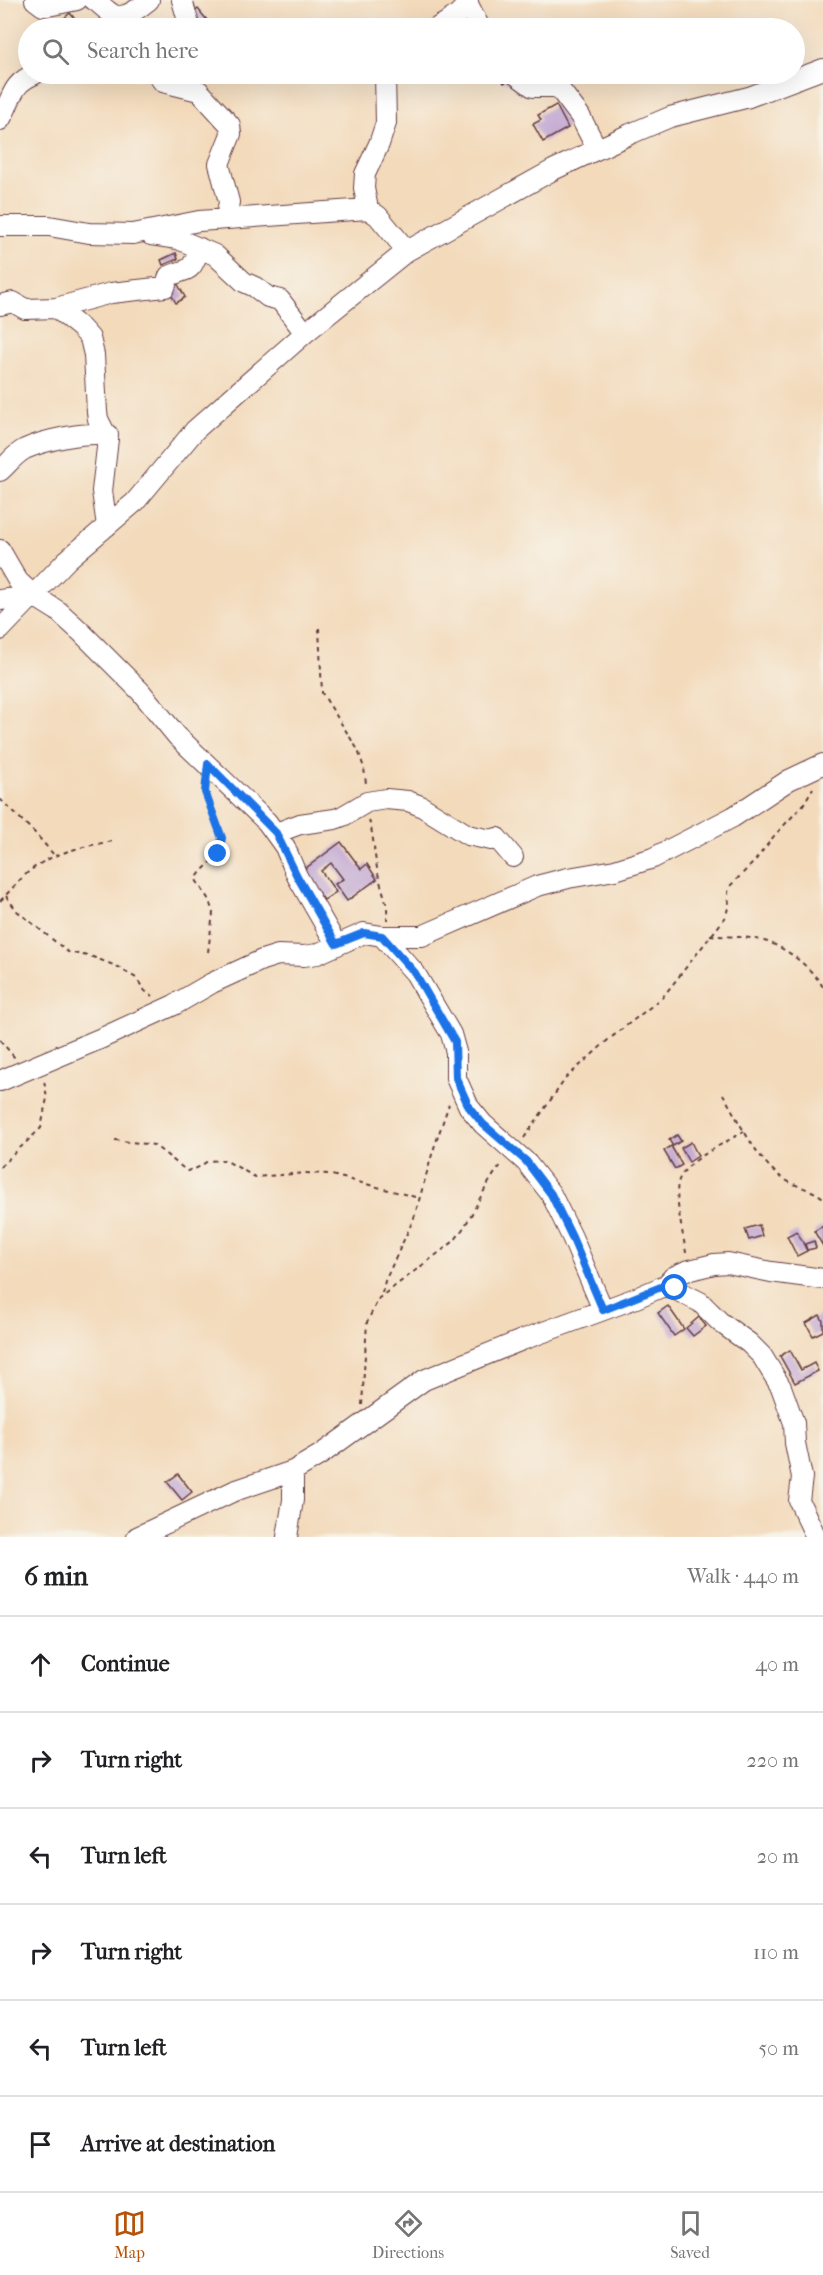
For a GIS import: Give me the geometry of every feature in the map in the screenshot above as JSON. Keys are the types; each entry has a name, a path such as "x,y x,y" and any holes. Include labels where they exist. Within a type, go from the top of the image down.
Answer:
{"street":[{"path":"35,0 43,6 48,6 77,0"},
{"path":"94,0 114,15 114,18"},
{"path":"122,18 149,0"},
{"path":"182,0 187,18"},
{"path":"449,18 468,2 475,18"},
{"path":"805,76 823,69"},
{"path":"0,120 9,104 14,88 20,84"},
{"path":"171,84 199,91 230,125 231,134 219,164 229,202 226,219"},
{"path":"368,209 364,188 365,174 386,123 385,84"},
{"path":"529,84 533,87 558,87 580,116 597,149"},
{"path":"0,630 67,560 135,502 195,430 305,333 407,251 553,170 597,149 670,117 749,97 783,84"},
{"path":"133,234 176,225 226,219 368,209 378,216 407,251"},
{"path":"0,226 49,226 89,232 159,235 200,248 220,259 244,282 268,297 278,298 305,333"},
{"path":"0,305 13,302 25,309 56,308 111,293 143,288 162,289 169,276 187,272 194,265 200,248"},
{"path":"56,308 90,338 94,355 98,419 108,435 109,445 102,491 107,526"},
{"path":"0,471 26,449 67,438 98,433 108,435"},
{"path":"0,550 18,581 80,631 140,691 177,736 276,833 297,876 336,944"},
{"path":"0,600 34,596"},
{"path":"0,1081 174,1005 212,983 262,960 278,955 317,954 364,933 382,936 422,936 537,886 615,870 653,858 733,817 789,780 823,764"},
{"path":"276,833 300,824 343,816 367,802 386,799 408,801 421,806 468,835 491,840 497,838 513,857"},
{"path":"382,936 415,973 451,1034 456,1052 456,1078 472,1113 526,1161 551,1194 603,1310"},
{"path":"137,1537 234,1491 293,1471 424,1380 666,1285 673,1277 686,1271 728,1263 781,1274 823,1279"},
{"path":"666,1285 700,1302 720,1322 749,1343 762,1356 781,1387 794,1423 795,1443 802,1477 799,1502 816,1537"},
{"path":"287,1537 293,1500 293,1471"}],"path":[{"path":"319,628 322,693 362,760 378,875 388,910 382,936"},
{"path":"208,764 205,792 222,838 218,854 196,880 209,900 213,913 208,952"},
{"path":"382,1296 453,1242 462,1232 496,1173 515,1151 566,1078 608,1040 662,998 725,918 731,885 803,805 814,785"},
{"path":"0,799 55,856"},
{"path":"0,901 24,876 42,862 55,856 113,841"},
{"path":"6,896 17,911 68,952 93,957 116,966 136,978 149,995 162,997 174,1005"},
{"path":"710,935 768,942 798,960 818,978 823,987"},
{"path":"0,1040 45,1083 46,1098 41,1128 0,1167"},
{"path":"357,1428 362,1408 367,1322 382,1296 385,1281 408,1233 456,1078"},
{"path":"723,1094 744,1131 780,1177 803,1189 816,1192 823,1198"},
{"path":"686,1271 686,1255 677,1192 678,1181 690,1165 744,1131"},
{"path":"115,1140 154,1145 187,1171 208,1161 225,1160 255,1177 306,1173 328,1174 419,1198"}],"building":[{"path":"198,9 205,18 193,18 190,15"},
{"path":"70,13 74,18 64,18"},
{"path":"556,105 568,128 543,142 533,124 541,120 538,115"},
{"path":"176,253 178,259 163,265 161,260"},
{"path":"176,281 185,297 176,303 167,287"},
{"path":"341,842 361,869 367,864 377,879 347,901 335,884 343,879 331,863 321,871 336,892 324,900 302,871"},
{"path":"677,1135 681,1141 673,1146 669,1140"},
{"path":"691,1142 698,1156 689,1162 681,1148"},
{"path":"671,1146 682,1165 675,1169 664,1151"},
{"path":"759,1225 762,1236 749,1240 745,1229"},
{"path":"823,1226 823,1246 814,1231"},
{"path":"797,1231 807,1251 797,1256 787,1236"},
{"path":"814,1241 816,1248 807,1250 805,1244"},
{"path":"668,1306 684,1329 674,1336 658,1313"},
{"path":"820,1315 823,1321 823,1331 813,1336 806,1323"},
{"path":"699,1317 706,1326 693,1336 686,1328"},
{"path":"790,1350 801,1370 814,1363 818,1371 795,1383 780,1356"},
{"path":"178,1474 192,1492 182,1500 167,1482"}],"route":[{"path":"218,854 222,838 221,832 208,805 204,785 208,764 276,833 285,847 297,876 336,944 364,933 382,936 415,973 455,1042 456,1078 472,1113 526,1161 551,1194 598,1294 603,1310 666,1285 675,1288"}]}
